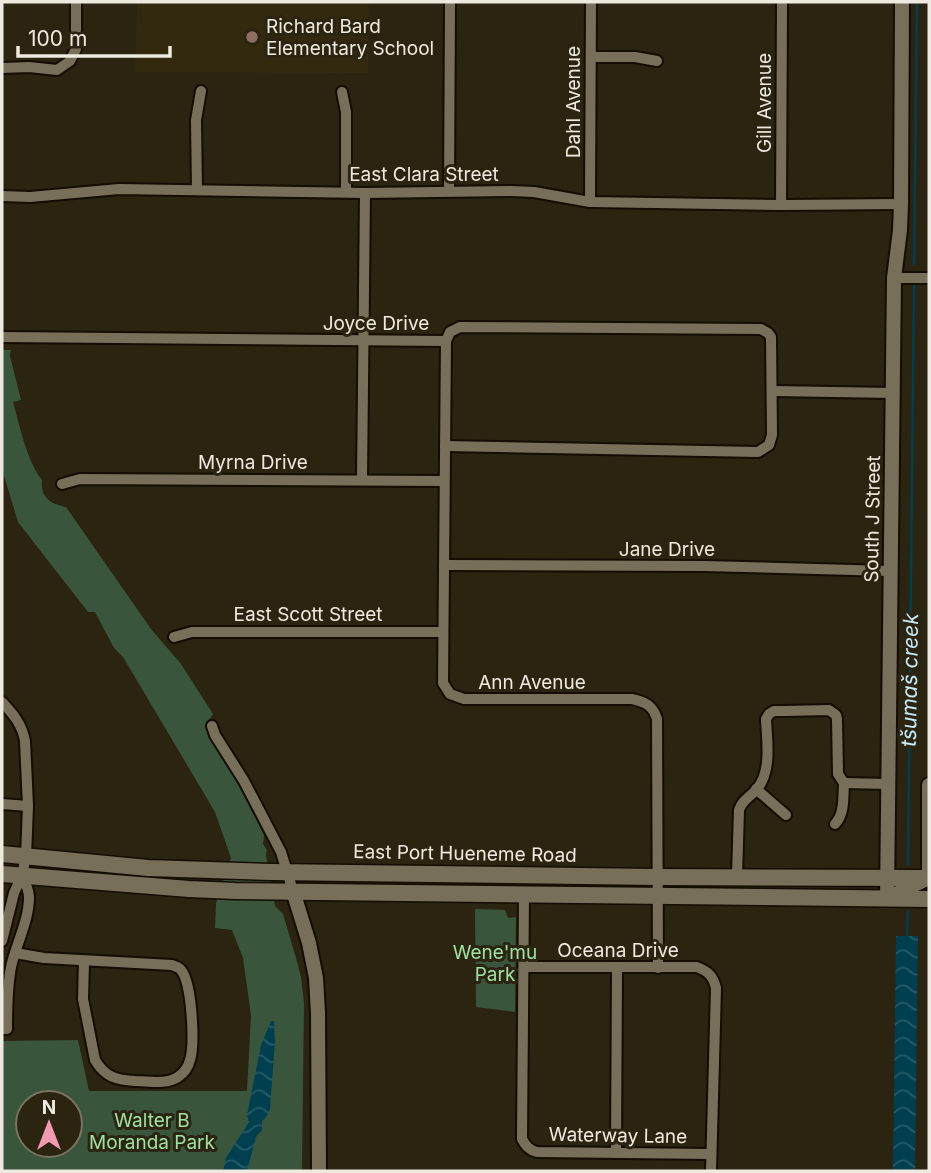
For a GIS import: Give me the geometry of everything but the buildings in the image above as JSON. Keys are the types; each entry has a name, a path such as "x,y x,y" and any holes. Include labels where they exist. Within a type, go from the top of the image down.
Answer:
{"main road":[{"name":"East Port Hueneme Road","path":"2,854 148,867 287,872 657,877 929,877"},
{"name":"East Port Hueneme Road","path":"2,874 189,889 929,899"}],"street":[{"path":"2,68 57,69 70,61 76,49 76,2"},
{"path":"449,191 450,2"},
{"name":"Dahl Avenue","path":"590,202 591,2"},
{"name":"Gill Avenue","path":"781,205 782,2"},
{"name":"South J Street","path":"887,898 894,278 901,204 902,2"},
{"path":"591,57 635,57 657,61"},
{"path":"197,190 196,120 201,91"},
{"path":"342,92 346,112 346,192"},
{"name":"East Clara Street","path":"2,196 30,197 119,189 449,191 534,192 590,202 901,204"},
{"path":"362,480 365,192"},
{"path":"894,278 929,278"},
{"name":"Joyce Drive","path":"2,337 446,341 450,332 460,327 761,329 768,332 772,343 773,391"},
{"name":"Ann Avenue","path":"446,341 443,683 450,694 464,699 632,699 643,702 654,711 657,719 658,968"},
{"path":"445,446 758,452 764,450 772,439 773,391 893,393"},
{"name":"Myrna Drive","path":"62,484 80,479 444,481"},
{"name":"Jane Drive","path":"444,565 704,566 891,571"},
{"name":"East Scott Street","path":"174,637 192,632 443,632"},
{"path":"2,702 23,732 28,806 26,856 2,940"},
{"path":"737,876 738,810 764,778 767,765 766,719 769,714 778,710 829,710 837,719 838,774 844,783 842,814 835,824"},
{"path":"212,726 215,736 244,782 281,852 309,943 316,978 318,1013 319,1171"},
{"path":"844,783 888,784"},
{"path":"887,898 929,877 929,785"},
{"path":"757,789 786,815"},
{"path":"2,804 28,806"},
{"path":"5,1029 10,969 25,923 29,894 22,876"},
{"path":"524,894 524,967"},
{"path":"15,953 44,958 161,964 180,968 191,1004 192,1052 186,1070 178,1077 170,1081 120,1080 100,1068 95,1060 83,999 84,961"},
{"name":"Oceana Drive","path":"524,967 697,967 710,974 716,988 711,1154"},
{"name":"Waterway Lane","path":"524,967 522,1139 526,1146 537,1152 711,1154"},
{"path":"616,1153 617,968"},
{"path":"711,1154 711,1171"}],"shaded area":[{"name":"Richard Bard Elementary School","path":"137,2 369,2 368,73 135,72"}],"green space":[{"name":"Walter B Moranda Park","path":"2,350 11,350 10,356 21,400 13,402 28,454 42,480 45,496 51,502 66,507 151,629 181,664 213,714 207,723 210,737 236,779 264,835 263,844 267,850 275,906 283,914 301,977 304,1003 302,1171 2,1171 2,1041 78,1040 89,1091 247,1091 251,1015 243,958 232,930 215,928 216,903 231,858 215,812 123,657 114,648 95,612 88,612 18,522 2,469"},
{"name":"Wene'mu Park","path":"475,909 505,910 508,918 516,917 515,1012 476,1007"}],"water":[{"path":"896,936 918,936 915,1171 893,1171"},
{"path":"271,1021 274,1021 275,1042 270,1109 262,1121 262,1130 256,1137 247,1171 223,1171 226,1158 249,1122 247,1115 261,1045"}],"waterway":[{"name":"tšumaš creek","path":"914,264 917,2"},
{"name":"tšumaš creek","path":"908,864 914,286"},
{"name":"tšumaš creek","path":"907,936 908,912"}],"place":[{"name":"Richard Bard Elementary School","path":"252,37"}]}
